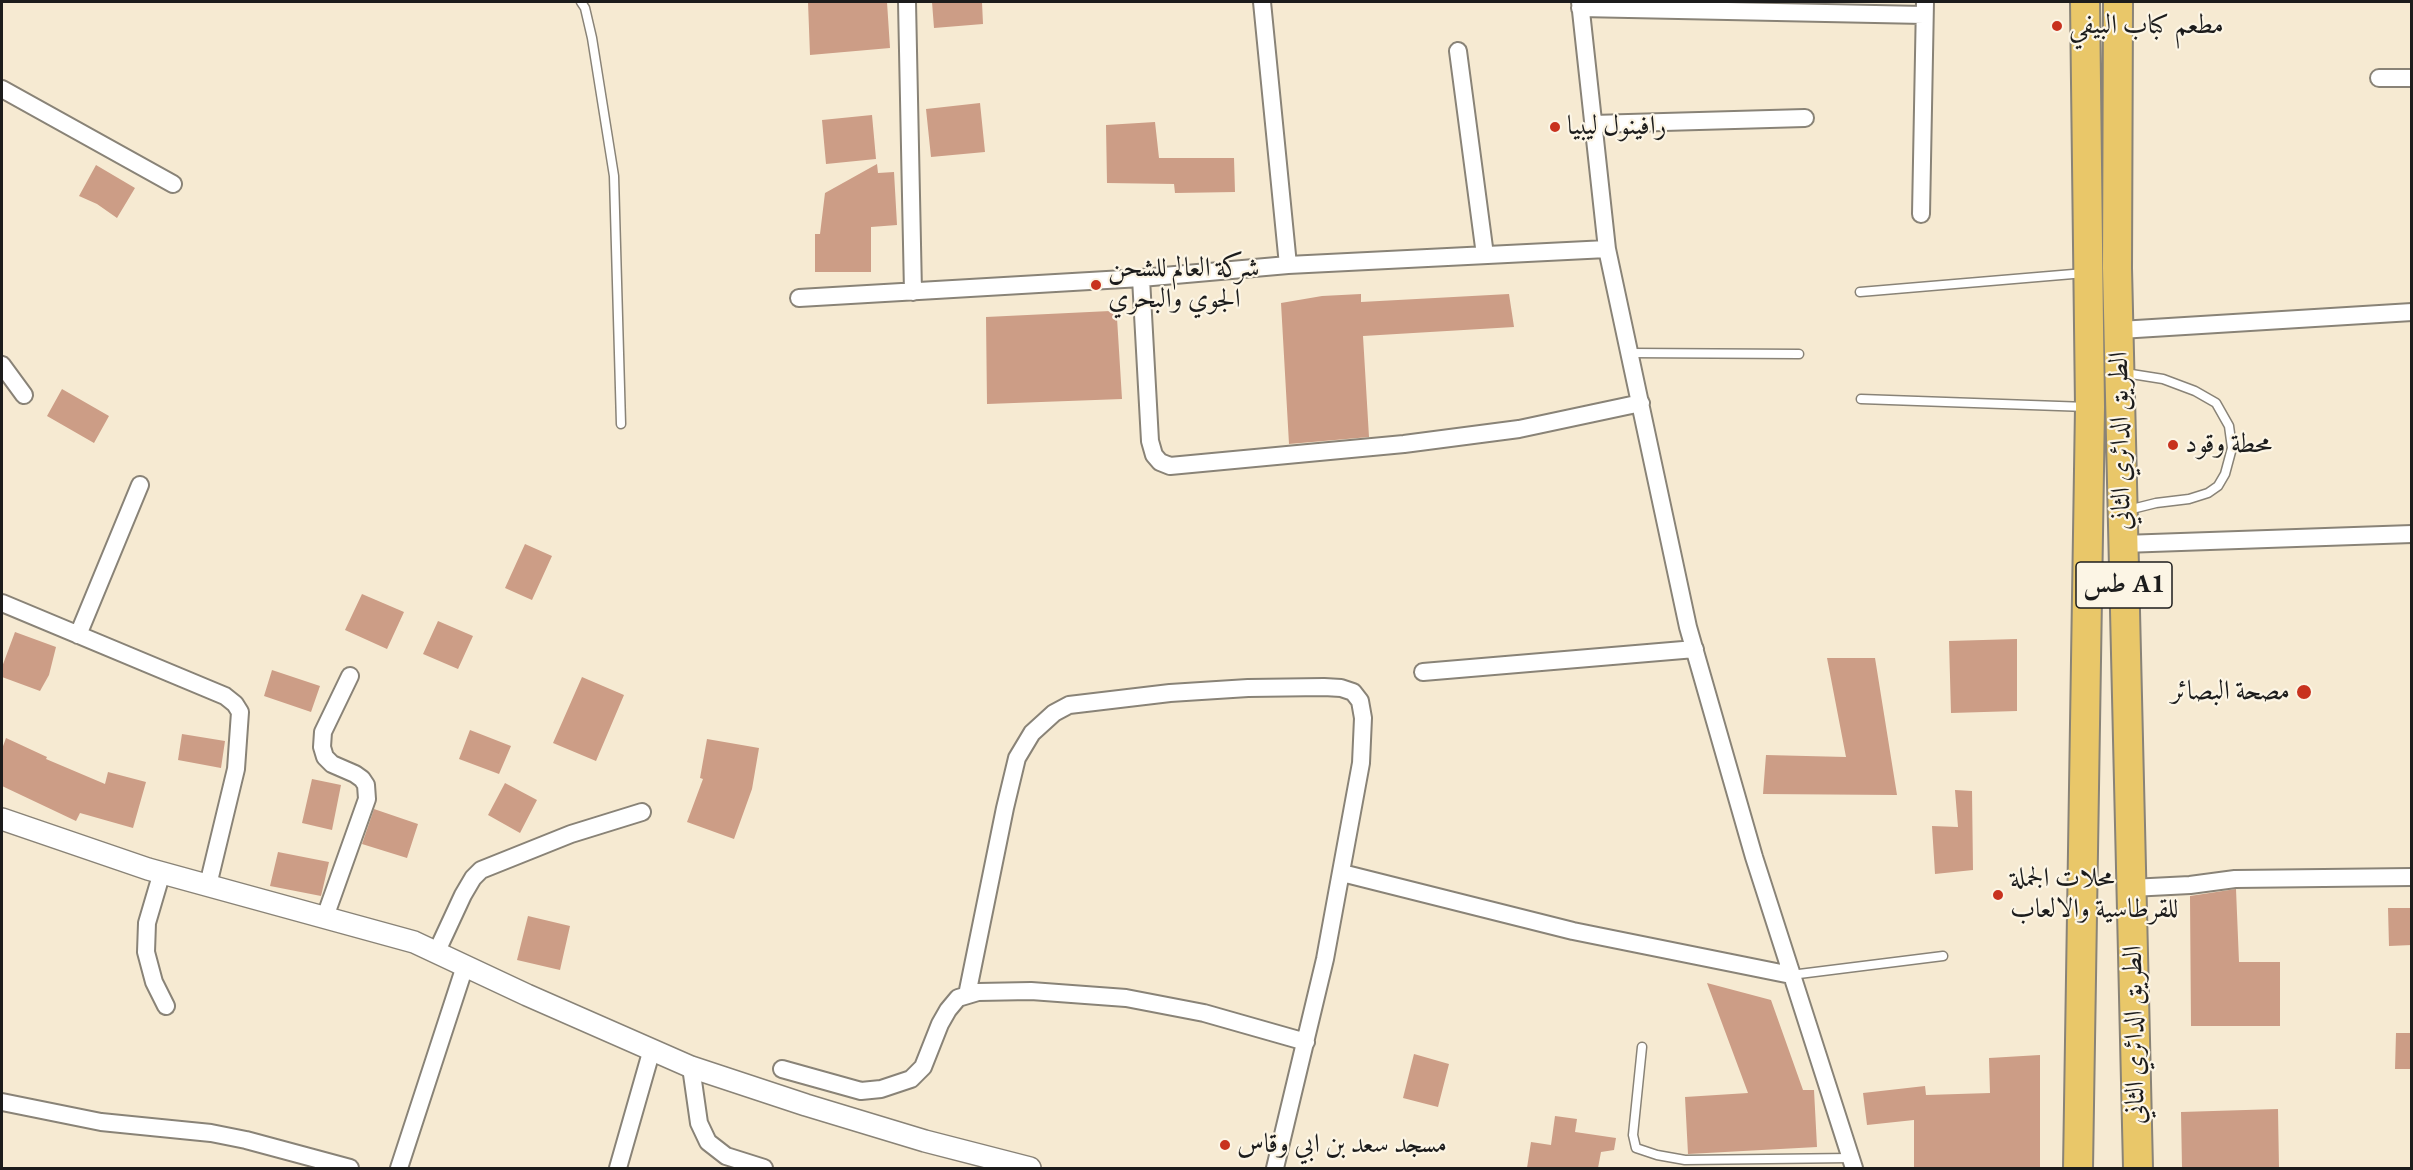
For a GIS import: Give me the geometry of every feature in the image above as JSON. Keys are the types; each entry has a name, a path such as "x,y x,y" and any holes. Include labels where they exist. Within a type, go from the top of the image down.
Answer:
{"highway":[{"name":"الطريق الدائري الثاني","path":"2078,1168 2090,407 2085,2"},
{"name":"الطريق الدائري الثاني","path":"2118,2 2117,268 2138,1168"},
{"path":"2087,586 2094,643 2095,849 2091,1168"}],"street":[{"path":"907,2 913,292"},
{"path":"1262,2 1288,265"},
{"path":"1853,1163 1754,857 1688,627 1606,249 1580,4 1925,8 1921,214"},
{"path":"1458,51 1485,255"},
{"path":"2379,78 2412,78"},
{"path":"2,88 173,184"},
{"path":"1593,124 1805,118"},
{"path":"799,298 1141,278 1288,265 1606,249"},
{"path":"1141,278 1150,441 1154,455 1160,462 1170,466 1404,444 1520,429 1641,403"},
{"path":"2120,330 2412,312"},
{"path":"2,365 24,395"},
{"path":"78,635 141,485"},
{"path":"2122,544 2412,534"},
{"path":"2,603 225,696 235,704 240,712 236,768 208,885"},
{"path":"1423,672 1695,649"},
{"path":"325,916 367,799 366,785 362,779 332,764 325,757 322,747 323,732 350,676"},
{"path":"967,995 1017,758 1032,733 1054,713 1069,705 1170,693 1248,688 1324,687 1341,687 1353,692 1360,701 1363,718 1361,763 1342,873 1306,1042 1275,1168"},
{"path":"437,951 463,895 473,878 481,870 571,834 642,812"},
{"path":"2,819 104,855 414,942 692,1067 925,1141 1030,1168"},
{"path":"162,872 147,923 146,952 154,982 166,1006"},
{"path":"1342,873 1573,931 1791,975"},
{"path":"2131,888 2190,885 2235,879 2412,877"},
{"path":"399,1168 465,966"},
{"path":"782,1069 861,1090 881,1089 911,1079 923,1067 948,1010 958,998 978,992 1031,991 1126,998 1204,1013 1306,1042"},
{"path":"618,1168 652,1049"},
{"path":"692,1067 699,1123 708,1142 726,1156 764,1168"},
{"path":"2,1102 101,1122 211,1133 267,1145 350,1168"}],"lane":[{"path":"581,2 585,8 592,38 614,176 621,424"},
{"path":"1860,292 2089,272"},
{"path":"1630,353 1799,354"},
{"path":"2121,372 2163,379 2195,390 2216,403 2229,426 2232,448 2225,474 2218,486 2208,494 2156,503 2122,512"},
{"path":"1861,399 2090,407"},
{"path":"1791,975 1943,956"},
{"path":"1642,1047 1633,1135 1636,1148 1657,1155 1685,1160 1853,1163"}],"building":[{"path":"808,2 887,2 890,48 810,55"},
{"path":"932,2 982,2 983,24 934,28"},
{"path":"980,103 985,152 931,157 926,109"},
{"path":"872,115 876,159 826,164 822,120"},
{"path":"1155,122 1159,158 1234,158 1235,192 1175,193 1174,184 1107,183 1106,125"},
{"path":"877,164 878,173 894,172 897,225 871,227 871,272 815,272 815,234 820,234 825,193"},
{"path":"96,165 135,188 117,218 97,204 79,196"},
{"path":"1361,294 1361,302 1509,294 1514,327 1363,336 1369,437 1289,444 1281,303 1322,296"},
{"path":"1110,311 1117,318 1122,399 987,404 986,317"},
{"path":"62,389 109,416 94,443 47,416"},
{"path":"525,544 552,556 532,600 505,588"},
{"path":"362,594 404,612 387,649 345,630"},
{"path":"438,621 473,636 458,669 423,654"},
{"path":"15,632 56,647 49,675 40,691 2,677 2,667"},
{"path":"2017,639 2017,711 1951,713 1949,641"},
{"path":"1827,658 1875,658 1897,795 1763,794 1766,755 1846,757"},
{"path":"272,670 320,686 311,712 264,696"},
{"path":"582,677 624,695 596,761 553,743"},
{"path":"470,730 511,746 499,774 459,759"},
{"path":"182,734 225,741 221,768 178,760"},
{"path":"6,738 47,757 46,759 105,784 108,772 146,782 133,828 80,813 76,821 2,786 2,749"},
{"path":"707,739 759,748 752,789 734,839 687,822 703,779 700,778"},
{"path":"312,779 341,785 332,830 302,823"},
{"path":"505,783 537,800 520,833 488,815"},
{"path":"1955,790 1972,791 1973,870 1935,874 1932,826 1958,827"},
{"path":"374,809 418,824 407,858 362,844"},
{"path":"278,852 329,862 321,896 270,886"},
{"path":"2236,889 2239,962 2280,962 2280,1026 2191,1026 2190,896"},
{"path":"2388,908 2412,908 2412,945 2389,946"},
{"path":"528,916 570,926 560,970 517,960"},
{"path":"1707,983 1771,1000 1803,1090 1814,1090 1817,1147 1688,1154 1685,1097 1748,1093"},
{"path":"2396,1033 2412,1033 2412,1069 2395,1069"},
{"path":"1414,1054 1449,1064 1438,1107 1403,1098"},
{"path":"2040,1055 2040,1168 1914,1168 1914,1120 1867,1125 1863,1093 1925,1086 1926,1095 1990,1093 1989,1058"},
{"path":"2278,1109 2279,1168 2182,1168 2181,1112"},
{"path":"1555,1116 1577,1119 1575,1132 1616,1138 1614,1150 1601,1152 1598,1168 1527,1168 1531,1142 1551,1145"}],"place":[{"name":"مطعم كباب البيفي","path":"2057,26"},
{"name":"رافينول ليبيا","path":"1555,127"},
{"name":"شركة العالم للشحن الجوي والبحري","path":"1096,285"},
{"name":"محطة وقود","path":"2173,445"},
{"name":"مصحة البصائر","path":"2304,692"},
{"name":"محلات الجملة للقرطاسية والالعاب","path":"1998,895"},
{"name":"مسجد سعد بن ابي وقاس","path":"1225,1145"}]}
